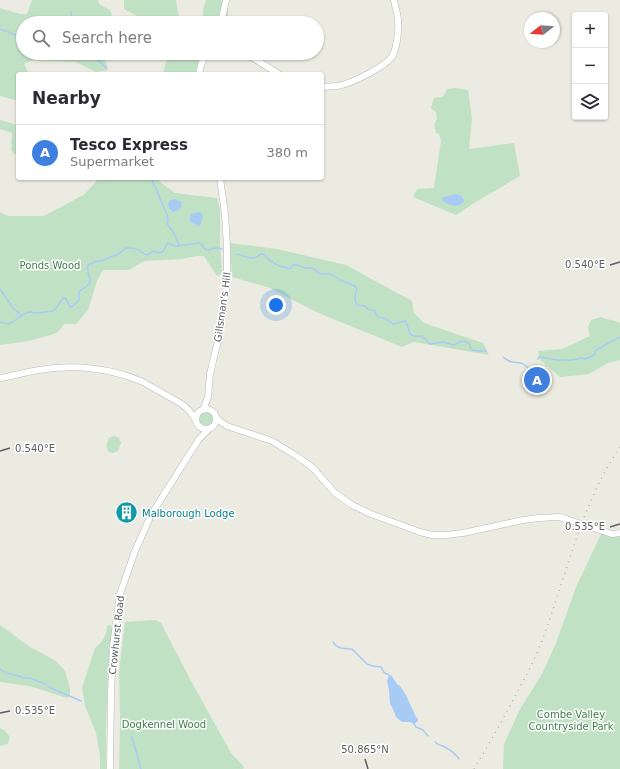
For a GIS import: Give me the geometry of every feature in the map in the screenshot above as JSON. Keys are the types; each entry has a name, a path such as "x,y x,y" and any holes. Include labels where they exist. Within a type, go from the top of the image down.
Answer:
{"main road":[{"path":"223,16 226,0"},
{"path":"324,87 338,86 354,81 384,64 393,56 396,47 398,21 394,0"},
{"path":"199,72 202,60"},
{"path":"255,60 276,72"},
{"name":"Gillsman's Hill","path":"202,410 208,398 210,374 220,332 228,274 225,214 220,180"},
{"path":"0,378 53,368 90,368 110,372 143,382 189,409 208,409 227,426"},
{"path":"208,398 215,415 216,422 211,428"},
{"path":"189,409 200,431 199,439"},
{"path":"202,410 197,415 197,423 203,429 219,425 227,426 272,441 312,467 335,493 352,505 371,514 420,532 432,535 446,535 539,518 566,518 607,533 612,534 620,532"},
{"name":"Crowhurst Road","path":"110,769 113,646 120,594 135,551 151,515 199,439 211,428"}],"green space":[{"path":"32,0 98,0 99,4 110,10 112,16 16,16 16,60 33,60 24,64 28,72 16,72 16,100 0,96 0,8 20,14 27,14"},
{"path":"124,0 176,0 179,16 137,16 124,9"},
{"path":"206,0 228,0 228,16 203,16"},
{"path":"33,60 106,60 108,70 96,72 76,62"},
{"path":"166,60 199,60 196,72 163,72"},
{"path":"455,88 468,90 472,119 469,149 514,143 520,176 456,215 413,197 417,189 434,188 441,141 439,134 436,133 434,125 437,119 436,112 431,108 434,98 443,97 447,89"},
{"path":"0,120 16,124 16,154 14,154 11,150 12,133 0,129"},
{"name":"Ponds Wood","path":"97,180 158,180 175,193 217,198 220,208 222,274 217,276 204,256 144,261 129,270 103,270 97,281 88,310 76,324 64,324 57,333 29,341 0,345 0,212 8,216 44,216 85,194"},
{"path":"230,243 277,249 346,265 412,301 414,313 424,323 483,343 489,355 414,342 402,347 316,312 270,288 232,277"},
{"path":"601,317 620,323 620,360 608,363 589,374 560,377 540,360 538,351 562,349 590,336 588,327 591,320"},
{"path":"206,411 213,416 214,419 209,426 206,427 199,422 198,419 203,412"},
{"path":"114,436 119,438 121,443 118,451 112,453 108,451 106,446 109,438"},
{"name":"Combe Valley Countryside Park","path":"601,534 615,537 620,536 620,769 503,769 504,744 519,711 543,672 556,643 576,587"},
{"name":"Dogkennel Wood","path":"156,620 161,623 231,753 244,767 243,769 119,769 119,672 125,622"},
{"path":"0,625 30,647 56,661 65,671 70,688 70,695 67,698 29,686 0,682"},
{"path":"110,625 112,627 113,636 108,670 106,769 100,769 100,756 96,733 85,706 82,688 95,648 102,641 106,634 107,626"},
{"path":"0,728 10,737 8,744 0,746"}],"water":[{"path":"455,194 460,195 464,202 454,206 443,201 443,197"},
{"path":"175,199 181,202 182,205 179,210 173,212 169,208 168,203 170,200"},
{"path":"201,212 203,216 200,226 189,221 191,214"},
{"path":"391,675 406,695 418,719 418,721 414,724 410,722 402,722 396,717 390,704 387,681"}],"waterway":[{"path":"71,12 72,16"},
{"path":"0,29 16,35"},
{"path":"98,60 106,68"},
{"path":"152,180 167,214 167,223 174,233 179,245"},
{"path":"0,322 7,324 11,323 30,312 37,313 53,311 63,298 66,299 70,307 73,306 79,300 79,291 90,282 88,265 117,255 126,248 137,249 146,255 153,251 160,253 163,252 168,243 176,246 199,243 208,250 216,248 222,249"},
{"path":"237,254 252,258 263,254 280,266 290,269 293,265 298,265 305,268 314,269 320,274 329,274 355,286 357,289 355,295 357,305 365,306 369,310 374,310 378,317 384,318 394,324 405,321 410,334 413,336 422,336 430,344 443,342 454,345 466,341 472,350 486,351"},
{"path":"0,289 13,308 21,315"},
{"path":"538,359 539,357 558,360 585,359 594,355 596,350 620,337"},
{"path":"503,357 510,362 522,363 528,368 536,365"},
{"path":"333,642 339,647 352,649 367,664 381,667 384,673 388,674 389,676"},
{"path":"0,669 6,673 24,678 30,678 81,701"},
{"path":"414,724 416,727 423,730 428,736"},
{"path":"132,737 141,769"},
{"path":"435,742 450,750 459,759"}],"railway":[{"path":"474,769 502,721 534,659 552,614 585,516 606,469 620,447"}],"place":[{"name":"Tesco Express","path":"537,380"},
{"name":"Malborough Lodge","path":"127,513"}]}
